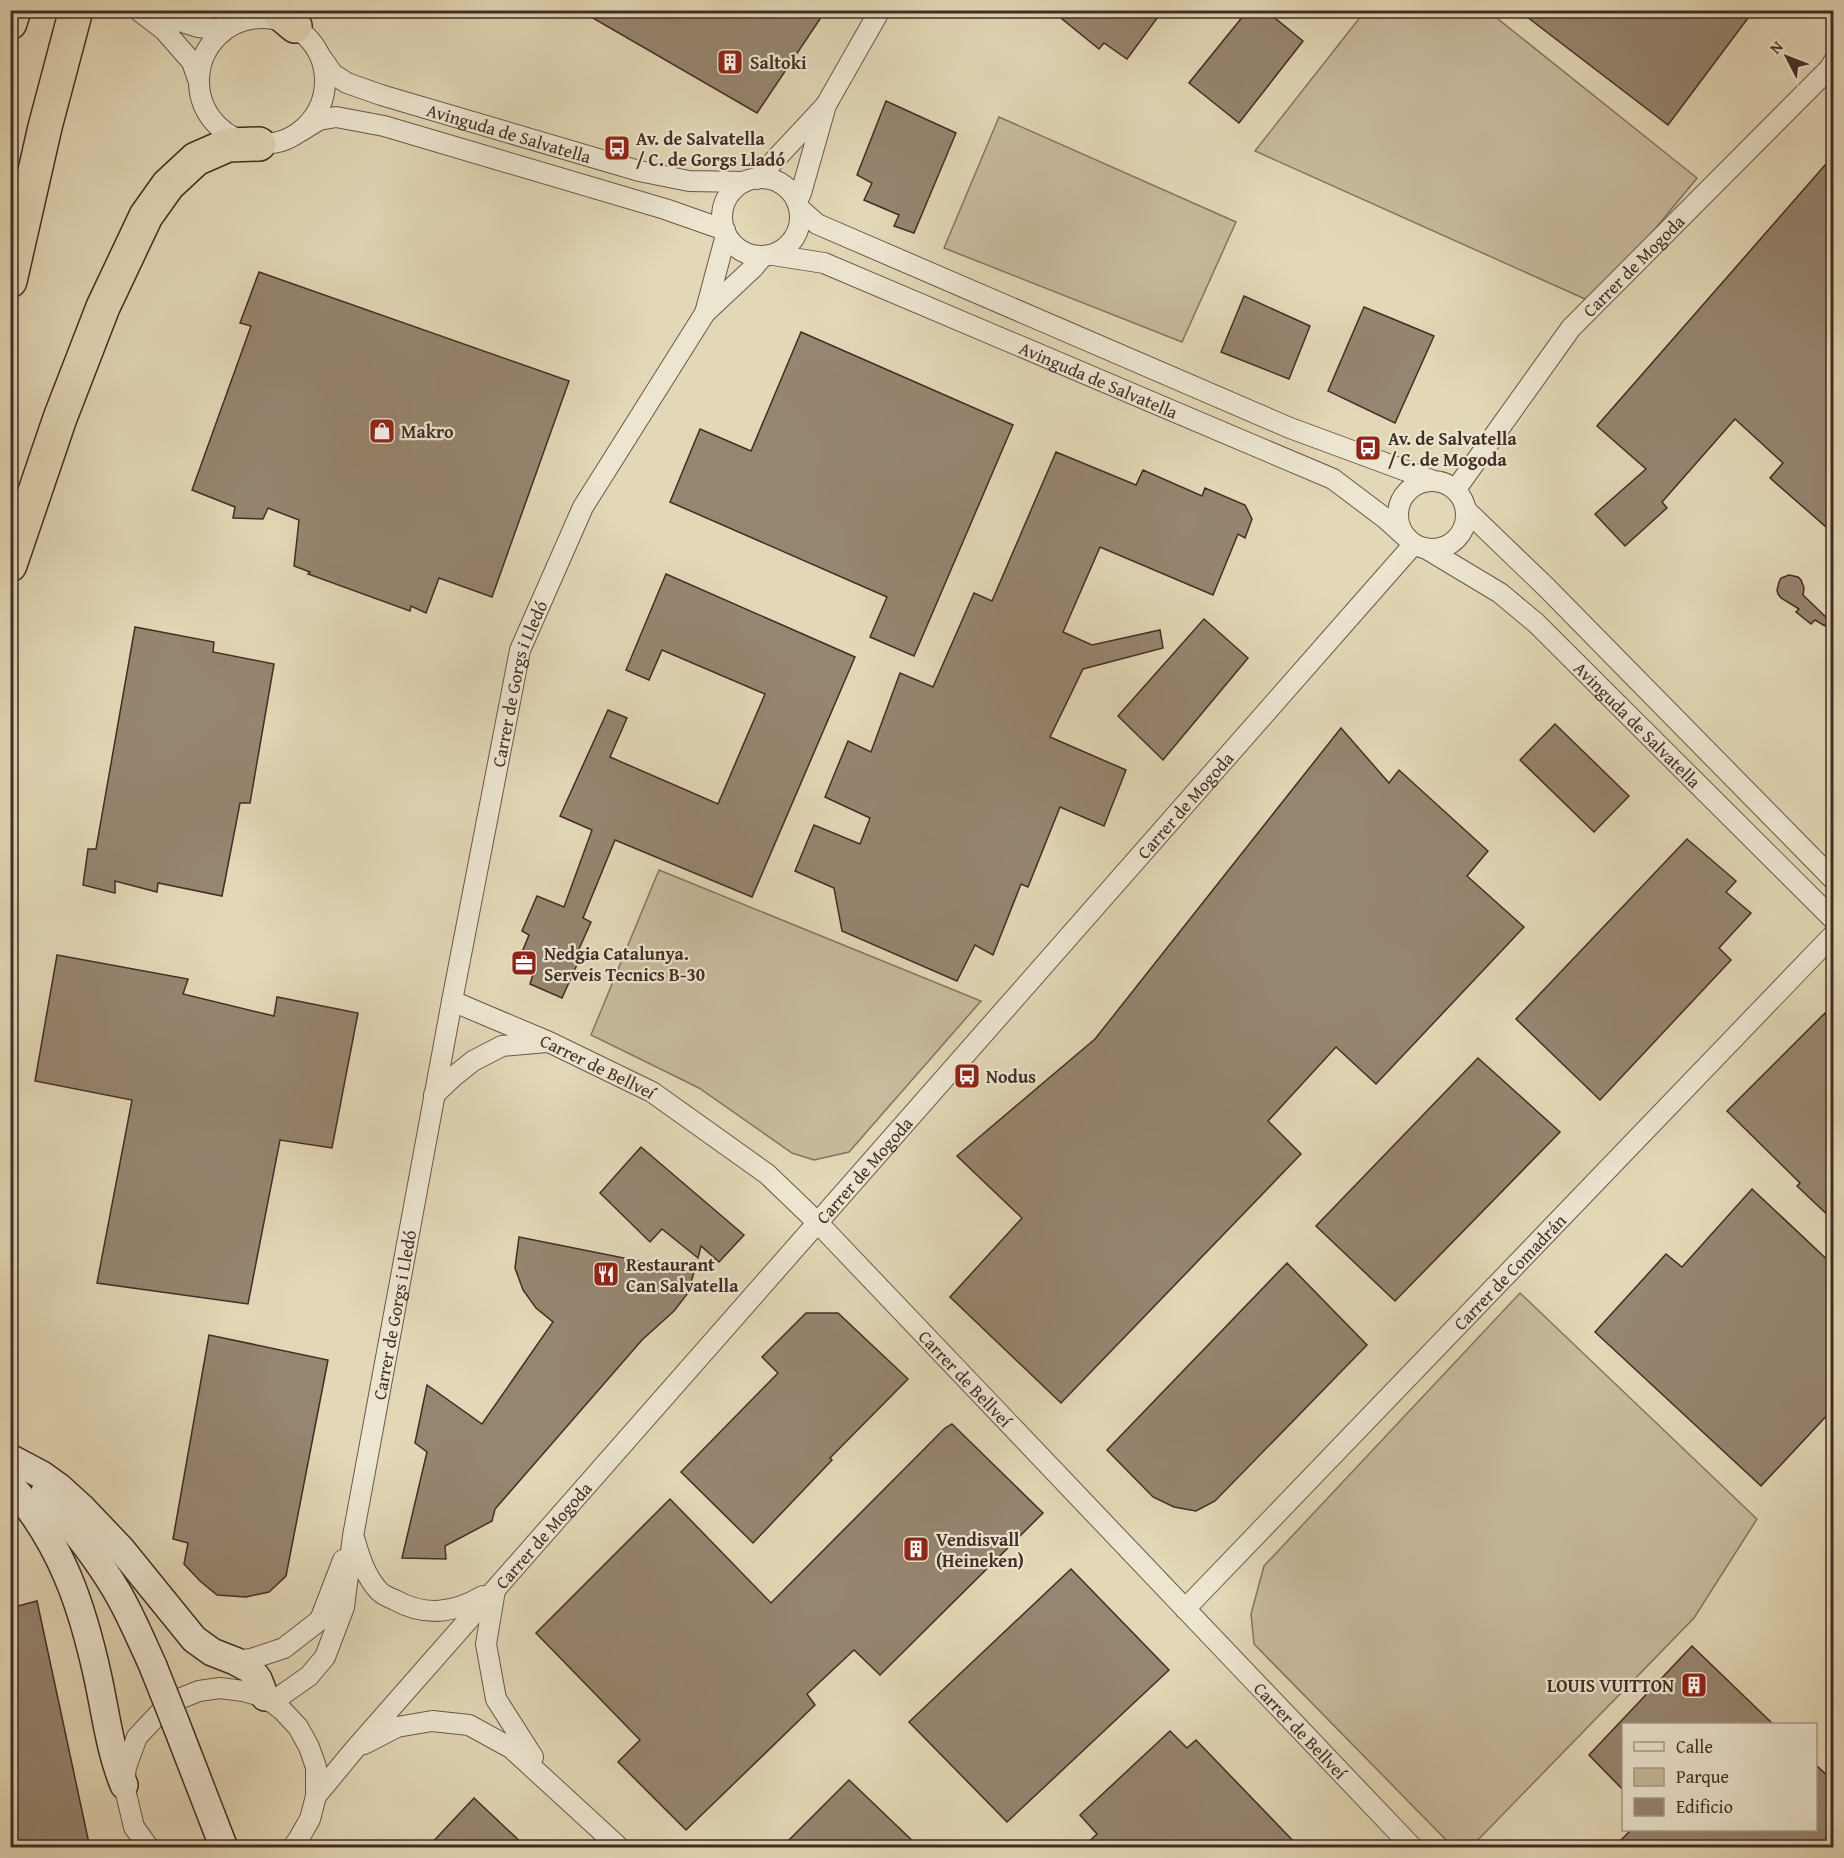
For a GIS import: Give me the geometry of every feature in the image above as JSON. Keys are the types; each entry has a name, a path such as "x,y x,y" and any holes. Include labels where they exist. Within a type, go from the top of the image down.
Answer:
{"highway":[{"path":"10,23 14,10"},
{"path":"10,280 45,127 76,10"},
{"path":"10,565 60,418 103,307 146,216 168,185 196,159 228,145 259,144"}],"main road":[{"path":"10,1460 42,1475 60,1488 121,1549 194,1639 212,1652 250,1669 258,1679 268,1700"},
{"path":"10,1460 44,1493 88,1546 119,1595 153,1666 221,1841"},
{"path":"10,1484 45,1531 67,1572 80,1605 115,1762 124,1785"}],"street":[{"path":"138,10 165,24 217,29 254,18 285,18 311,39 321,57 326,77 324,98 315,116 301,131 274,144 240,140 224,131 211,118 202,101 199,82 192,62 165,24 144,10"},
{"path":"798,205 826,105 879,10"},
{"path":"199,82 201,65 208,49 219,35 233,25"},
{"name":"Avinguda de Salvatella","path":"321,57 333,74 347,83 639,171 689,181 751,181"},
{"name":"Carrer de Mogoda","path":"1456,489 1571,328 1830,68 1833,61"},
{"path":"751,181 767,179 781,184 793,195 798,205 800,223 796,236 784,249 768,255 756,256 734,245 726,233 722,219 724,206 733,191 751,181 826,105"},
{"name":"Avinguda de Salvatella","path":"301,131 319,120 336,117 384,126 665,209 726,233"},
{"name":"Avinguda de Salvatella","path":"798,205 817,224 1290,428 1431,480"},
{"name":"Carrer de Gorgs i Lledó","path":"705,313 726,233"},
{"name":"Avinguda de Salvatella","path":"768,255 824,263 1333,479 1415,543 1500,593 1536,623 1833,920"},
{"name":"Carrer de Gorgs i Lledó","path":"268,1700 309,1676 325,1657 344,1607 353,1536 434,1095 520,650 584,507 705,313 768,255"},
{"path":"1431,480 1443,482 1456,489 1467,510 1465,526 1459,536 1450,544 1438,548 1415,543 1401,528 1398,516 1401,500 1408,490 1419,483 1431,480"},
{"name":"Avinguda de Salvatella","path":"1467,510 1555,596 1833,880"},
{"name":"Carrer de Mogoda","path":"316,1796 1415,543"},
{"name":"Carrer de Comadrán","path":"1185,1609 1833,934"},
{"name":"Carrer de Bellveí","path":"452,1001 549,1042 652,1092 767,1173 818,1222 1413,1848"},
{"path":"434,1095 473,1061 502,1046 549,1042"},
{"name":"Carrer de Gorgs i Lledó","path":"353,1536 364,1569 380,1592 408,1608 435,1612 468,1606 495,1590"},
{"name":"Carrer de Gorgs i Lledó","path":"235,1661 251,1659 284,1648 320,1620 353,1536"},
{"path":"495,1590 486,1644 496,1699 517,1735 550,1782"},
{"path":"141,1848 124,1785 126,1767 137,1737 169,1703 199,1691 220,1688 243,1691 268,1700 298,1727 309,1747 316,1767 316,1796 310,1819 296,1845"},
{"path":"354,1750 397,1727 432,1721 469,1725 511,1748 620,1848"},
{"path":"134,1827 149,1848"}],"green space":[{"path":"1365,11 1488,11 1697,178 1594,303 1255,151"},
{"path":"999,117 1236,222 1182,342 944,248"},
{"path":"659,870 981,1001 849,1152 814,1160 792,1153 699,1088 591,1035"},
{"path":"1520,1293 1757,1519 1694,1618 1471,1847 1453,1847 1254,1644 1251,1614 1264,1566"}],"building":[{"name":"Saltoki","path":"579,10 826,10 757,113"},
{"path":"1051,10 1163,10 1127,59 1104,43 1099,49"},
{"path":"1248,10 1265,10 1303,41 1239,123 1189,83"},
{"path":"1518,10 1754,10 1668,125"},
{"path":"886,101 956,133 914,233 894,226 899,215 864,200 872,183 857,175"},
{"path":"1833,156 1833,533 1770,478 1783,463 1735,419 1662,502 1667,508 1625,546 1595,514 1646,469 1597,426"},
{"name":"Makro","path":"259,272 569,381 492,597 439,578 426,613 411,606 410,611 308,574 310,572 294,566 299,520 268,508 263,519 233,518 235,507 192,490 251,326 240,323"},
{"path":"1244,296 1310,326 1289,379 1221,352"},
{"path":"1364,307 1434,336 1395,423 1328,391"},
{"path":"801,332 1013,425 914,656 870,637 887,597 670,502 700,429 751,451"},
{"path":"1056,452 1136,485 1143,470 1202,496 1205,488 1245,505 1252,519 1245,538 1238,534 1213,595 1100,547 1063,632 1092,645 1160,630 1163,648 1083,669 1050,737 1126,770 1104,826 1060,807 1028,887 1021,884 993,955 975,945 957,981 842,931 834,888 795,871 814,825 860,844 870,818 825,797 848,741 871,752 900,673 933,687 974,593 992,601"},
{"path":"666,574 855,657 752,897 615,840 583,918 591,922 579,949 579,960 562,998 530,984 534,971 518,962 529,935 522,931 537,896 564,907 592,830 560,816 608,710 627,718 610,757 718,804 765,694 662,650 649,680 626,670"},
{"path":"1789,575 1801,580 1804,588 1803,595 1829,620 1825,626 1815,620 1811,624 1796,612 1799,609 1778,594 1781,578"},
{"path":"1204,619 1248,658 1163,760 1118,716"},
{"path":"135,627 214,642 213,652 274,664 250,803 240,803 222,896 158,883 157,892 115,881 115,893 83,885 88,849 96,849"},
{"path":"1555,724 1629,796 1594,832 1520,760"},
{"path":"1341,728 1389,783 1399,770 1488,851 1467,876 1524,927 1376,1084 1336,1047 1268,1121 1301,1154 1061,1403 950,1297 1022,1218 957,1156 1095,1039"},
{"path":"1687,839 1736,881 1726,892 1751,913 1719,948 1731,960 1600,1100 1516,1019"},
{"path":"57,955 188,979 183,994 274,1016 277,997 358,1013 332,1148 280,1140 248,1304 97,1283 132,1100 35,1081"},
{"path":"1825,1013 1833,1022 1833,1220 1797,1186 1800,1183 1727,1111"},
{"path":"1478,1058 1560,1132 1395,1301 1316,1226"},
{"path":"641,1147 744,1235 719,1262 701,1246 698,1258 662,1229 650,1242 600,1193"},
{"path":"1752,1189 1833,1265 1833,1409 1761,1486 1595,1332 1666,1254 1682,1267"},
{"path":"519,1237 694,1272 688,1293 674,1311 642,1340 495,1509 492,1521 445,1546 446,1559 402,1558 427,1452 415,1443 427,1385 482,1424 553,1322 536,1308 523,1290 515,1268"},
{"path":"1287,1263 1367,1345 1215,1501 1196,1511 1174,1507 1153,1497 1107,1450"},
{"path":"806,1313 838,1313 908,1379 830,1458 832,1460 753,1543 681,1472 778,1373 762,1357"},
{"path":"209,1335 328,1360 286,1576 269,1592 246,1597 217,1595 184,1564 188,1543 173,1539"},
{"path":"952,1424 1043,1513 880,1675 854,1650 807,1694 815,1705 686,1830 618,1762 640,1740 536,1633 670,1499 771,1603 945,1428"},
{"path":"1071,1569 1169,1670 1007,1822 909,1722"},
{"path":"37,1601 90,1848 10,1848 10,1608"},
{"name":"LOUIS VUITTON","path":"1692,1646 1772,1723 1622,1723 1622,1789 1589,1755"},
{"path":"1170,1731 1187,1748 1196,1740 1300,1848 1082,1848 1097,1834 1080,1815"},
{"path":"1817,1766 1833,1781 1833,1848 1613,1848 1630,1831 1817,1831"},
{"path":"849,1780 920,1848 781,1848"},
{"path":"474,1798 527,1848 427,1848"}],"place":[{"name":"Saltoki","path":"730,62"},
{"name":"Av. de Salvatella / C. de Gorgs Lladó","path":"617,148"},
{"name":"Makro","path":"382,431"},
{"name":"Av. de Salvatella / C. de Mogoda","path":"1368,448"},
{"name":"Nedgia Catalunya. Serveis Tecnics B-30","path":"524,963"},
{"name":"Nodus","path":"967,1076"},
{"name":"Restaurant Can Salvatella","path":"606,1274"},
{"name":"Vendisvall (Heineken)","path":"916,1549"},
{"name":"LOUIS VUITTON","path":"1694,1685"}]}
